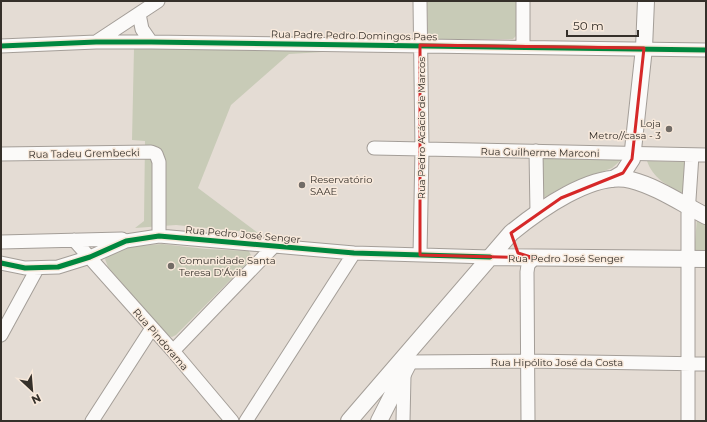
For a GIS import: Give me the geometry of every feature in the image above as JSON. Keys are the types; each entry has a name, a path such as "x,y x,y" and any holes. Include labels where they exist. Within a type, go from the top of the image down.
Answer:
{"main road":[{"path":"350,421 511,233 537,212 561,198 587,186 623,174 633,156 644,48 646,1"},
{"path":"633,156 651,187"},
{"path":"613,178 630,179 651,187 706,216"},
{"path":"511,233 518,253 534,258"},
{"name":"Rua Pedro José Senger","path":"490,257 706,258"},
{"path":"379,421 422,338"}],"street":[{"path":"96,42 158,1"},
{"name":"Rua Pedro Acácio de Marcos","path":"420,1 422,149 420,255"},
{"path":"523,1 523,47"},
{"path":"139,14 142,29 151,42"},
{"name":"Rua Padre Pedro Domingos Paes","path":"1,46 96,42 151,42 706,50"},
{"name":"Rua Guilherme Marconi","path":"374,148 536,151 633,156 706,155"},
{"path":"536,151 537,212"},
{"name":"Rua Tadeu Grembecki","path":"1,154 151,152 156,154 159,162 159,236"},
{"path":"688,421 688,258 692,155"},
{"name":"Rua Pedro José Senger","path":"1,262 37,269 58,267 90,257 120,243 159,236 354,253 490,257"},
{"name":"Rua Pedro José Senger","path":"2,242 76,243 139,239"},
{"path":"76,243 79,256 76,262"},
{"name":"Rua Pindorama","path":"76,243 173,351 232,421"},
{"path":"173,351 274,246"},
{"path":"246,421 354,253"},
{"path":"528,421 527,272 530,262 534,258"},
{"path":"1,335 37,269"},
{"path":"92,421 152,328"},
{"name":"Rua Hipólito José da Costa","path":"406,367 527,361 706,364"},
{"path":"403,421 406,367"}],"highlighted area":[{"path":"420,45 644,48 632,159 623,173 561,198 511,233 518,253 534,258 420,255"}],"green space":[{"path":"427,1 519,1 517,35 513,39 432,39 428,33"},
{"path":"134,48 340,51 289,54 231,105 198,188 258,233 176,225 135,228 144,221 145,141 132,140"},
{"path":"542,157 619,157 620,161 612,168 564,186 545,197 542,196"},
{"path":"647,161 686,162 683,193 661,180 653,172"},
{"path":"697,218 706,223 706,255 694,255"},
{"path":"162,244 206,249 249,251 252,258 176,335 172,337 168,336 108,267 105,259 110,254 123,249"}],"cycle path":[{"path":"1,46 96,42 151,42 706,50"},
{"path":"1,263 25,268 58,267 90,257 126,241 159,236 354,253 490,257"}],"place":[{"name":"Loja Metro//casa - 3","path":"669,129"},
{"name":"Reservatório SAAE","path":"302,185"},
{"name":"Comunidade Santa Teresa D’Ávila","path":"171,266"}]}
